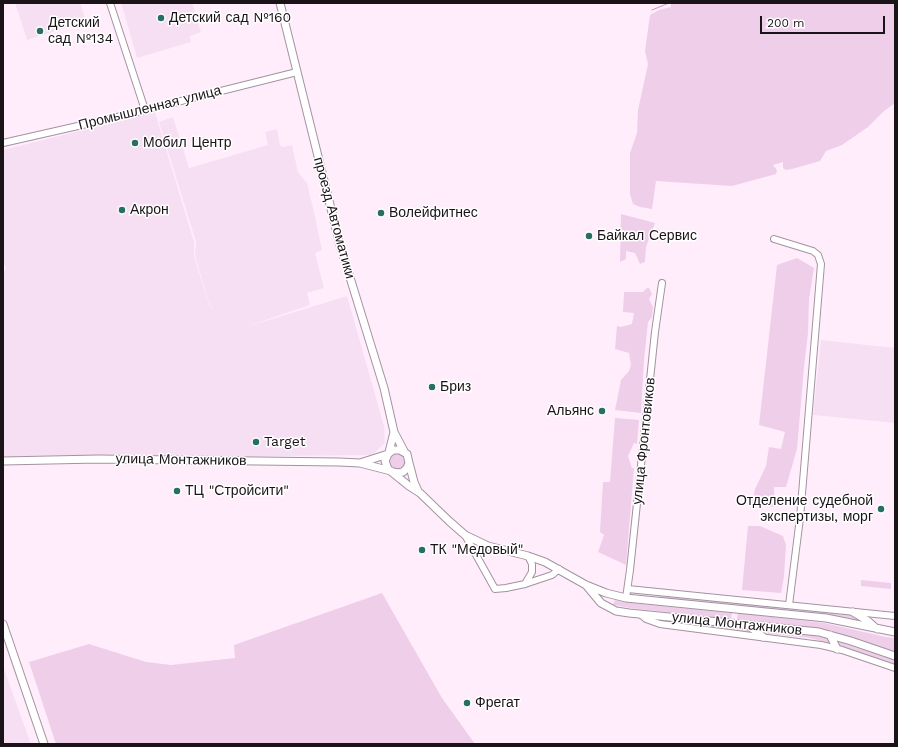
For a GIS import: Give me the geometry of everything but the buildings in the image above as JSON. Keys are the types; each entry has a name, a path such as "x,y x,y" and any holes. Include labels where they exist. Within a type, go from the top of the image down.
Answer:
{"main road":[{"name":"проезд Автоматики","path":"280,3 330,208 348,274 384,388 394,432 404,451"},
{"name":"проезд Автоматики","path":"389,453 394,432"},
{"path":"396,449 404,451 408,457 409,463 407,468 403,472 392,472 386,465 386,457 389,453 396,449"},
{"name":"улица Монтажников","path":"360,463 389,453"},
{"name":"улица Монтажников","path":"3,462 132,460 360,463 392,472 420,492 465,535 488,546 528,556 559,569 586,585 616,596 737,610 826,618 878,630 895,632"},
{"name":"улица Монтажников","path":"409,463 414,482 420,492"},
{"name":"улица Монтажников","path":"586,585 600,603 612,610 818,632 851,640 895,656"},
{"path":"612,610 611,605 613,598 616,596"},
{"path":"736,623 734,616 737,610"},
{"path":"853,612 868,621 878,630"},
{"path":"3,624 44,744"},
{"path":"748,625 762,637"},
{"path":"830,635 837,649"}],"street":[{"path":"110,3 146,110"},
{"name":"Промышленная улица","path":"3,143 146,110 297,72"},
{"path":"774,239 813,251 818,255 821,264 800,518 789,605"},
{"name":"улица Фронтовиков","path":"626,598 655,332 662,283"},
{"path":"465,535 495,589 525,584 552,575 559,569"},
{"path":"525,584 532,572 532,564 528,556"},
{"path":"628,589 655,593 895,616"},
{"path":"648,600 655,593"},
{"path":"640,614 646,619 660,624 810,642 837,649 895,668"}],"shaded area":[{"name":"Детский сад №134","path":"15,3 80,3 86,21 27,40"},
{"name":"Детский сад №160","path":"121,3 192,3 201,32 190,36 191,42 137,58"},
{"path":"671,3 895,3 895,103 884,111 868,127 842,145 826,151 820,161 786,170 783,168 783,162 773,165 777,170 776,174 732,186 656,181 652,209 633,204 630,194 630,153 637,133 638,110 648,64 645,51 650,15 659,10 671,7"},
{"path":"155,112 194,242 194,256 210,307 214,309 210,306 195,256 196,242 159,122 173,117 189,168 268,145 265,132 277,129 280,145 283,147 292,145 298,172 307,183 314,212 322,250 315,253 324,288 307,293 310,305 242,328 347,296 384,426 385,443 372,455 3,459 3,271 6,270 3,257 3,150"},
{"path":"621,214 655,223 646,247 645,262 640,264 635,253 626,251 626,259 620,262"},
{"path":"797,258 814,268 809,299 808,333 797,449 786,487 774,487 775,507 752,504 755,489 766,466 769,447 781,449 785,432 759,425 777,265"},
{"path":"649,288 652,294 649,299 653,307 652,317 648,322 641,413 615,410 621,380 629,371 631,365 629,353 615,349 617,326 621,327 632,324 634,313 623,312 624,292 643,292"},
{"path":"821,340 895,348 895,423 813,415"},
{"path":"615,418 639,420 637,444 634,443 628,456 632,468 634,468 626,565 598,552 604,535 600,532 603,482 610,482"},
{"path":"397,452 403,455 406,461 403,467 397,470 391,467 388,461 391,455"},
{"path":"748,526 760,526 783,536 786,545 784,577 781,593 742,590"},
{"path":"861,580 891,583 891,589 861,586"},
{"path":"382,593 442,698 475,744 56,744 29,662 89,644 146,662 171,665 235,658 234,645"},
{"path":"660,596 848,614 856,617 867,625 657,598"},
{"path":"615,600 631,603 732,613 731,619 630,608 614,605"},
{"path":"738,613 824,623 895,638 895,653 823,630 792,625 738,620"},
{"path":"650,618 750,628 755,633 678,624"},
{"path":"755,628 811,634 829,639 832,644 810,638 760,633"},
{"path":"836,641 895,660 895,664 839,646"},
{"path":"3,666 31,744 3,744"}],"waterway":[{"path":"652,10 669,3"}],"place":[{"name":"Детский сад №160","path":"161,18"},
{"name":"Детский сад №134","path":"40,31"},
{"name":"Мобил Центр","path":"135,143"},
{"name":"Акрон","path":"122,210"},
{"name":"Волейфитнес","path":"381,213"},
{"name":"Байкал Сервис","path":"589,236"},
{"name":"Бриз","path":"432,387"},
{"name":"Альянс","path":"602,411"},
{"name":"Target","path":"256,442"},
{"name":"ТЦ \"Стройсити\"","path":"177,491"},
{"name":"Отделение судебной экспертизы, морг","path":"881,509"},
{"name":"ТК \"Медовый\"","path":"422,550"},
{"name":"Фрегат","path":"467,703"}]}
